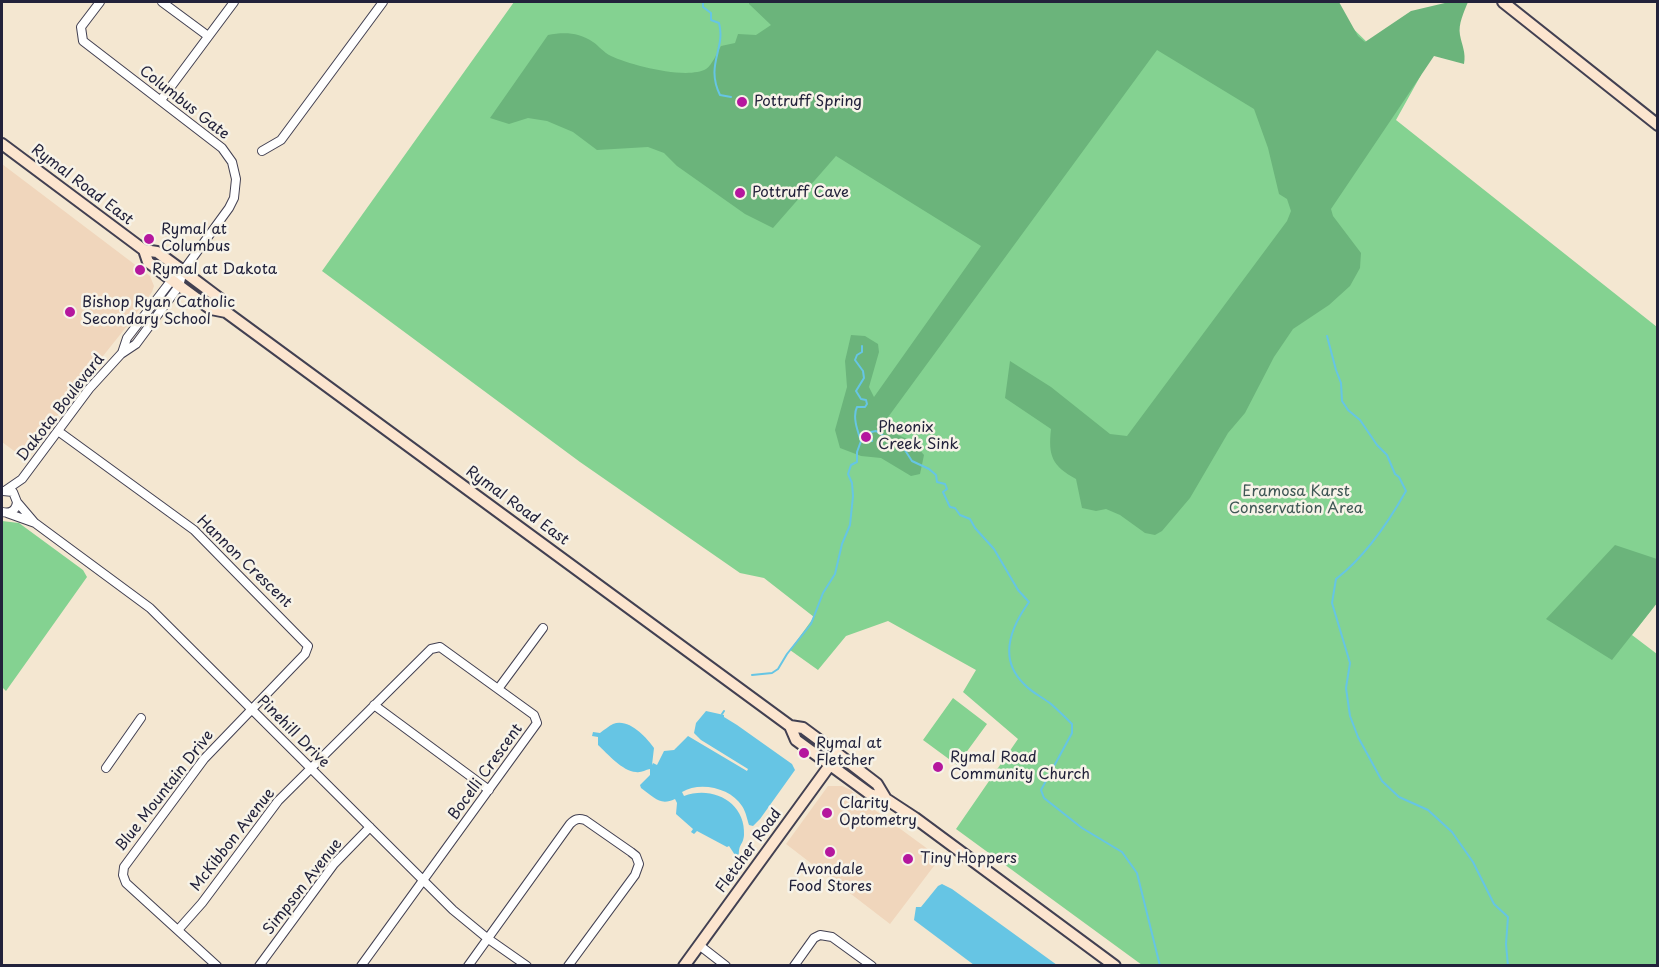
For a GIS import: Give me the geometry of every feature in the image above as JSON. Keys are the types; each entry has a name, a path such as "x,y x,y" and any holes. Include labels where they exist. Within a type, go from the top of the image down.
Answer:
{"main road":[{"path":"1503,2 1657,125"},
{"name":"Rymal Road East","path":"2,144 144,250 157,252 219,298 226,312"},
{"name":"Rymal Road East","path":"144,250 148,262 211,309 226,312 790,726 803,728 877,784 886,799"},
{"name":"Rymal Road East","path":"790,726 796,740 870,794 886,799 915,818 1115,966"},
{"name":"Fletcher Road","path":"684,966 838,754"}],"street":[{"name":"Columbus Gate","path":"100,2 81,27 83,41 222,148 232,162 236,179 234,198 183,271"},
{"path":"162,2 208,36"},
{"path":"162,100 234,2"},
{"path":"262,151 281,140 383,2"},
{"name":"Dakota Boulevard","path":"4,491 22,479 89,389 121,354 127,338 183,271"},
{"name":"Hannon Crescent","path":"58,430 194,530 305,641 308,647 305,654 251,710"},
{"name":"Dakota Boulevard","path":"17,500 22,479"},
{"name":"Pinehill Drive","path":"4,491 13,492 35,523 150,608 453,910 487,938 527,966"},
{"path":"4,512 13,511 17,500"},
{"name":"Pinehill Drive","path":"4,512 35,523"},
{"path":"498,689 543,628"},
{"name":"Bocelli Crescent","path":"311,769 436,646 443,648 535,716 538,722 361,966"},
{"path":"374,705 489,790"},
{"name":"Blue Mountain Drive","path":"217,966 126,883 123,875 124,867 204,759 251,710"},
{"path":"106,768 141,718"},
{"name":"McKibbon Avenue","path":"178,930 205,898 272,807 311,769"},
{"path":"468,966 570,824 576,819 585,820 636,856 639,864 635,874 568,966"},
{"name":"Simpson Avenue","path":"259,966 334,864 370,827"},
{"path":"794,966 814,938 820,935 832,937 872,966"},
{"path":"699,945 726,966"}],"shaded area":[{"name":"Bishop Ryan Catholic Secondary School","path":"2,164 150,276 154,286 123,331 25,459 2,442"},
{"path":"828,786 842,786 851,790 857,797 940,858 890,924 786,844"}],"green space":[{"name":"Eramosa Karst Conservation Area","path":"514,2 1259,2 1304,34 1326,2 1377,52 1421,75 1396,120 1657,327 1657,603 1632,635 1657,654 1657,965 1142,965 956,829 1018,739 963,692 976,670 888,621 846,636 818,670 790,650 814,617 764,578 740,573 580,462 322,271"},
{"path":"749,2 1339,2 1358,36 1365,42 1411,11 1449,2 1468,2 1460,27 1464,64 1434,56 1331,209 1333,216 1361,253 1360,268 1350,286 1329,305 1293,329 1274,357 1245,413 1228,433 1190,498 1162,531 1155,535 1145,533 1120,515 1106,509 1096,511 1082,508 1076,479 1062,470 1053,459 1050,446 1051,429 1005,398 1010,361 1051,387 1110,434 1127,436 1287,221 1291,211 1287,199 1279,194 1268,148 1254,109 1157,50 883,424 886,430 912,441 924,455 920,474 911,476 881,458 861,456 840,448 835,430 847,387 845,361 851,335 865,336 878,344 879,352 869,387 874,397 981,246 836,156 773,228 745,214 677,166 664,153 648,147 597,150 573,132 547,121 528,118 509,124 490,118 548,35 565,33 582,36 611,56 644,67 673,72 697,72 708,67 721,46 735,43 738,34 756,35 771,25"},
{"path":"2,521 19,523 83,570 87,577 6,691 2,687"},
{"path":"1615,545 1657,559 1657,603 1612,660 1546,619"},
{"path":"953,698 987,724 957,765 923,740"}],"water":[{"path":"706,711 724,715 792,764 795,770 753,826 749,825 742,806 737,800 723,791 697,787 682,792 684,796 695,793 716,795 733,805 743,823 744,835 739,858 729,846 697,831 694,834 691,832 693,829 676,814 675,799 661,801 641,788 640,785 650,775 650,769 638,772 626,769 598,745 598,737 592,736 593,732 600,733 613,724 631,726 642,734 654,748 652,765 653,763 657,765 664,751 674,750 688,736 747,771 748,769 701,740 694,733 696,723"},
{"path":"942,884 1057,965 974,965 914,920 916,907 921,907"}],"waterway":[{"path":"703,2 703,7 711,13 711,20 719,23 720,41 714,74 716,84 720,95 731,97"},
{"path":"1327,336 1341,383 1342,401 1387,455 1406,491 1376,538 1336,579 1332,603 1350,663 1346,688 1350,716 1358,737 1382,781 1399,797 1428,810 1452,832 1473,862 1494,904 1508,917 1506,944 1508,966"},
{"path":"752,675 772,673 778,669 811,624 823,593 835,574 842,544 850,525 853,496 852,483 848,474 851,465 857,462 857,452 861,441 855,415 857,407 865,407 867,404 866,400 861,399 856,391 864,378 863,371 855,360 862,352 862,346"},
{"path":"861,441 872,441 871,432 876,431 893,442 901,444 912,461 936,475 937,482 945,484 947,489 943,492 950,507 970,519 994,549 1018,590 1029,602 1013,632 1009,654 1011,664 1027,687 1051,704 1072,724 1072,733 1041,790 1044,798 1082,828 1122,852 1137,873 1160,966"}],"place":[{"name":"Pottruff Spring","path":"742,102"},
{"name":"Pottruff Cave","path":"740,193"},
{"name":"Rymal at Columbus","path":"149,239"},
{"name":"Rymal at Dakota","path":"140,270"},
{"name":"Bishop Ryan Catholic Secondary School","path":"70,312"},
{"name":"Pheonix Creek Sink","path":"866,437"},
{"name":"Rymal at Fletcher","path":"804,753"},
{"name":"Rymal Road Community Church","path":"938,767"},
{"name":"Clarity Optometry","path":"827,813"},
{"name":"Avondale Food Stores","path":"830,852"},
{"name":"Tiny Hoppers","path":"908,859"}]}
